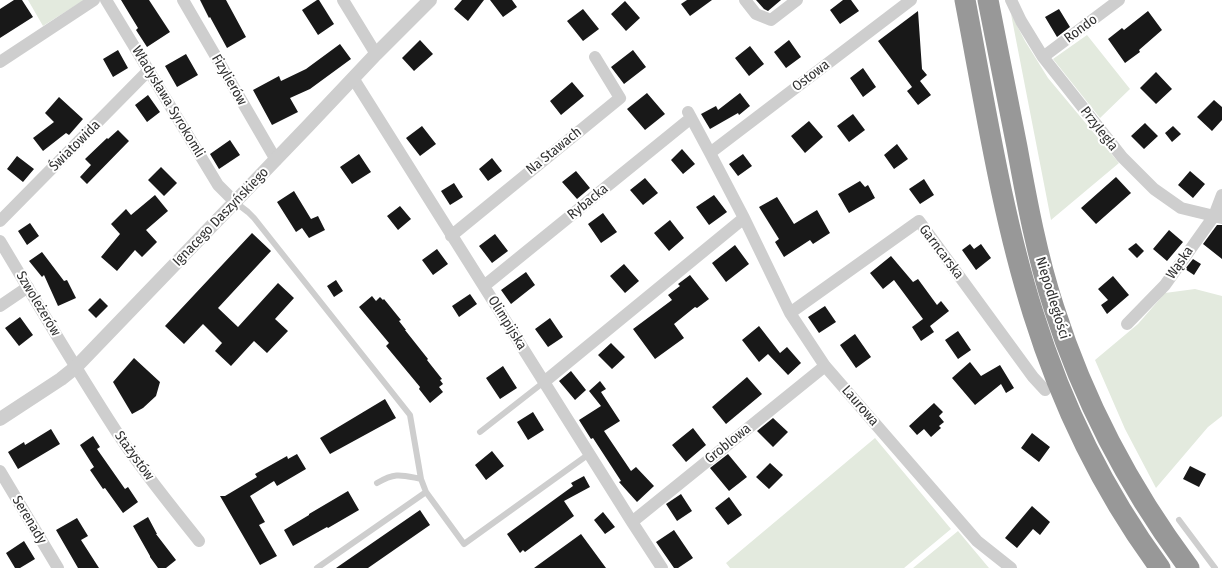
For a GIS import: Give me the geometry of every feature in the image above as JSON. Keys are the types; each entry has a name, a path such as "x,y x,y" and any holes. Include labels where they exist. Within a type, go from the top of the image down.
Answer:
{"highway":[{"name":"Niepodległości","path":"965,0 1006,211 1033,313 1052,367 1071,414 1096,466 1123,512 1160,568"},
{"name":"Niepodległości","path":"988,0 1027,205 1040,259 1057,316 1092,407 1118,458 1143,502 1189,568"}],"street":[{"path":"0,62 94,0"},
{"name":"Władysława Syrokomli","path":"106,0 218,185 235,202"},
{"name":"Fizylierów","path":"183,0 276,160"},
{"path":"343,0 376,54"},
{"name":"Ignacego Daszyńskiego","path":"0,419 61,379 76,367 376,54 430,0"},
{"path":"745,0 756,14 771,20 797,0"},
{"name":"Ostowa","path":"710,153 911,0"},
{"name":"Przyległa","path":"1011,0 1021,21 1043,57 1122,157 1154,189 1181,208 1218,217"},
{"name":"Rondo","path":"1043,57 1119,0"},
{"name":"Na Stawach","path":"452,236 620,98 595,57"},
{"name":"Światowida","path":"0,221 149,70"},
{"name":"Olimpijska","path":"353,78 659,567"},
{"name":"Laurowa","path":"689,115 744,218 790,313 825,366 977,541 1011,568"},
{"name":"Rybacka","path":"484,286 689,115"},
{"name":"Wąska","path":"1127,324 1165,285 1218,217 1222,195"},
{"path":"544,382 744,218"},
{"name":"Garncarska","path":"790,313 919,221 1033,377 1045,390"},
{"name":"Szwoleżerów","path":"0,240 76,367"},
{"path":"0,306 28,287"},
{"name":"Groblowa","path":"632,522 825,366"},
{"name":"Stażystów","path":"76,367 120,438 140,466 199,540"},
{"name":"Serenady","path":"0,471 58,568"}],"lane":[{"path":"235,202 251,215 410,415 422,479 426,492 464,544 589,454"},
{"path":"480,432 544,382"},
{"path":"377,483 394,475 422,479"},
{"path":"317,568 426,492"},
{"path":"1179,520 1215,568"}],"shaded area":[{"path":"28,0 84,0 43,26"},
{"path":"1011,14 1025,41 1048,78 1119,163 1051,220"},
{"path":"1087,35 1130,89 1100,118 1053,59"},
{"path":"1195,289 1222,296 1222,416 1208,427 1156,488 1125,429 1095,360 1138,324 1165,293"},
{"path":"875,438 951,529 904,568 730,568 726,563"},
{"path":"958,531 989,568 913,568"}],"building":[{"path":"14,0 22,0 33,17 0,38 0,9"},
{"path":"121,0 149,0 170,32 147,47 136,30 138,28"},
{"path":"200,0 226,0 246,37 227,48"},
{"path":"319,0 334,24 318,35 302,10"},
{"path":"462,0 484,0 468,21 454,9"},
{"path":"490,0 512,0 517,7 503,17"},
{"path":"687,0 712,0 690,16 681,4"},
{"path":"756,0 781,0 768,11 764,9"},
{"path":"843,0 851,0 859,11 840,24 830,10"},
{"path":"625,1 640,18 626,31 611,14"},
{"path":"583,9 599,29 583,41 567,21"},
{"path":"1059,9 1070,27 1057,37 1045,17"},
{"path":"918,11 922,69 927,75 920,81 931,95 918,105 907,91 912,87 878,41"},
{"path":"1148,11 1162,30 1139,50 1140,52 1125,63 1108,39 1122,28 1124,30"},
{"path":"420,40 433,54 414,71 402,58"},
{"path":"789,40 801,57 786,68 774,52"},
{"path":"340,44 351,59 310,89 290,98 298,112 272,125 253,90 279,76 281,81 306,69"},
{"path":"750,46 764,64 749,76 735,58"},
{"path":"118,50 128,68 113,77 103,59"},
{"path":"633,50 646,67 624,84 611,67"},
{"path":"186,54 198,75 177,87 165,66"},
{"path":"863,68 876,87 863,97 850,78"},
{"path":"1156,72 1172,89 1156,104 1140,88"},
{"path":"572,82 584,96 561,115 550,101"},
{"path":"647,93 665,114 645,130 627,109"},
{"path":"740,93 750,106 739,115 738,113 710,129 701,114 716,106 718,110"},
{"path":"148,95 160,112 147,122 135,105"},
{"path":"59,97 83,119 69,135 66,133 43,151 33,138 54,122 45,113"},
{"path":"1214,100 1222,107 1222,120 1212,131 1197,117"},
{"path":"853,114 865,130 849,142 837,126"},
{"path":"809,121 823,137 805,153 791,136"},
{"path":"1145,123 1158,136 1144,149 1131,136"},
{"path":"422,126 436,144 420,156 406,138"},
{"path":"1173,126 1181,134 1172,142 1165,133"},
{"path":"118,130 129,141 87,184 80,177 91,165 85,159 107,138 108,139"},
{"path":"230,140 240,155 219,169 210,154"},
{"path":"897,144 908,159 894,169 884,155"},
{"path":"682,149 695,164 683,174 671,160"},
{"path":"359,154 371,172 352,184 340,167"},
{"path":"743,154 752,166 738,176 729,164"},
{"path":"17,156 34,169 23,182 7,169"},
{"path":"492,158 502,171 488,181 479,169"},
{"path":"161,167 177,183 164,196 148,180"},
{"path":"576,171 590,188 577,199 562,182"},
{"path":"1190,171 1205,184 1193,198 1178,185"},
{"path":"1116,177 1131,193 1096,224 1081,208"},
{"path":"645,178 658,193 643,205 630,190"},
{"path":"924,179 934,195 920,204 909,189"},
{"path":"860,181 865,187 868,185 875,198 849,213 838,194"},
{"path":"454,183 463,197 450,205 441,191"},
{"path":"294,191 311,219 318,216 325,230 309,238 302,228 296,232 277,202"},
{"path":"155,195 168,211 146,230 157,242 142,257 135,250 117,271 101,257 120,234 111,224 126,209 131,215"},
{"path":"714,195 727,212 709,225 696,207"},
{"path":"777,197 794,224 817,210 830,233 813,244 810,240 784,257 775,242 779,239 759,207"},
{"path":"400,206 411,219 398,230 387,216"},
{"path":"603,213 617,232 601,243 588,224"},
{"path":"670,220 684,238 669,251 654,233"},
{"path":"30,223 39,236 27,245 18,231"},
{"path":"1217,225 1222,225 1222,259 1203,244"},
{"path":"1169,230 1183,242 1167,261 1153,249"},
{"path":"252,233 271,251 218,308 238,327 278,283 294,298 275,319 288,331 267,353 254,341 231,366 215,351 222,343 203,324 184,344 165,326"},
{"path":"495,234 508,251 492,263 479,246"},
{"path":"1136,243 1144,251 1137,258 1128,249"},
{"path":"970,244 974,249 981,244 991,258 976,270 962,250"},
{"path":"735,245 749,264 726,282 712,263"},
{"path":"437,249 448,264 433,275 422,260"},
{"path":"42,252 64,281 67,280 76,298 58,306 44,275 42,277 29,261"},
{"path":"891,256 913,282 918,279 937,305 941,301 949,311 930,326 934,332 921,341 912,327 923,319 894,280 883,289 870,273"},
{"path":"1193,259 1201,264 1194,275 1185,269"},
{"path":"624,264 639,281 625,293 610,276"},
{"path":"526,272 535,285 511,304 501,290"},
{"path":"690,275 709,299 697,308 695,307 674,324 684,338 655,359 633,329 672,300 668,295 680,286 678,284"},
{"path":"1113,276 1129,295 1107,314 1101,305 1108,300 1098,289"},
{"path":"336,280 343,291 334,297 327,286"},
{"path":"470,294 477,304 459,317 452,306"},
{"path":"372,296 376,301 380,297 383,300 384,299 401,320 399,321 405,330 442,379 440,380 443,384 439,387 443,392 430,403 419,389 420,387 386,346 389,343 359,307"},
{"path":"100,298 108,306 96,318 88,310"},
{"path":"825,306 836,322 819,333 808,317"},
{"path":"20,317 33,335 19,346 5,328"},
{"path":"550,318 563,337 548,347 535,329"},
{"path":"759,326 780,353 787,347 801,363 788,375 768,354 759,362 742,340"},
{"path":"958,331 971,350 958,359 945,340"},
{"path":"855,334 871,357 856,368 840,345"},
{"path":"611,343 625,357 612,369 598,355"},
{"path":"134,358 160,382 156,396 143,408 132,414 113,382"},
{"path":"970,362 981,376 1000,365 1014,388 1006,393 1001,384 975,405 952,378"},
{"path":"503,366 517,388 500,399 486,378"},
{"path":"571,371 586,390 575,400 559,381"},
{"path":"747,377 762,394 726,424 712,407"},
{"path":"600,381 606,389 601,392 620,421 604,431 631,471 636,467 654,486 637,502 619,482 621,481 593,438 591,439 579,420 601,406 589,391"},
{"path":"385,399 396,418 330,454 320,438"},
{"path":"934,403 943,412 939,416 944,422 939,426 941,428 931,437 924,429 917,435 909,426"},
{"path":"533,412 544,430 528,440 517,422"},
{"path":"773,418 788,432 773,447 757,431"},
{"path":"693,428 706,445 686,462 672,445"},
{"path":"51,429 60,444 18,469 8,452 24,442 25,445"},
{"path":"1032,433 1050,447 1039,462 1021,448"},
{"path":"93,436 100,447 97,449 125,489 128,487 138,502 123,513 105,488 103,489 90,470 94,467 80,445"},
{"path":"492,451 504,466 486,480 475,465"},
{"path":"297,454 306,469 277,486 274,481 250,496 265,522 259,525 277,556 260,565 220,496 225,496 257,477 255,474 287,456 288,459"},
{"path":"728,454 747,477 729,491 710,468"},
{"path":"770,463 783,475 769,489 756,477"},
{"path":"1190,466 1206,474 1199,487 1183,479"},
{"path":"584,476 590,487 564,501 574,516 525,552 523,550 520,553 507,534 573,486 571,483"},
{"path":"348,491 359,510 293,546 284,530"},
{"path":"681,494 692,511 677,521 666,504"},
{"path":"729,497 742,515 728,525 715,508"},
{"path":"1032,506 1050,522 1040,535 1033,529 1017,548 1005,538"},
{"path":"420,510 430,525 368,568 336,568"},
{"path":"603,512 615,527 605,534 594,520"},
{"path":"148,517 156,534 176,560 166,568 158,568 150,557 133,526"},
{"path":"77,518 88,536 81,540 99,568 78,568 56,530"},
{"path":"674,530 693,558 678,568 674,568 656,542"},
{"path":"581,534 606,568 534,568"},
{"path":"24,541 35,559 20,568 15,568 6,553"}]}
